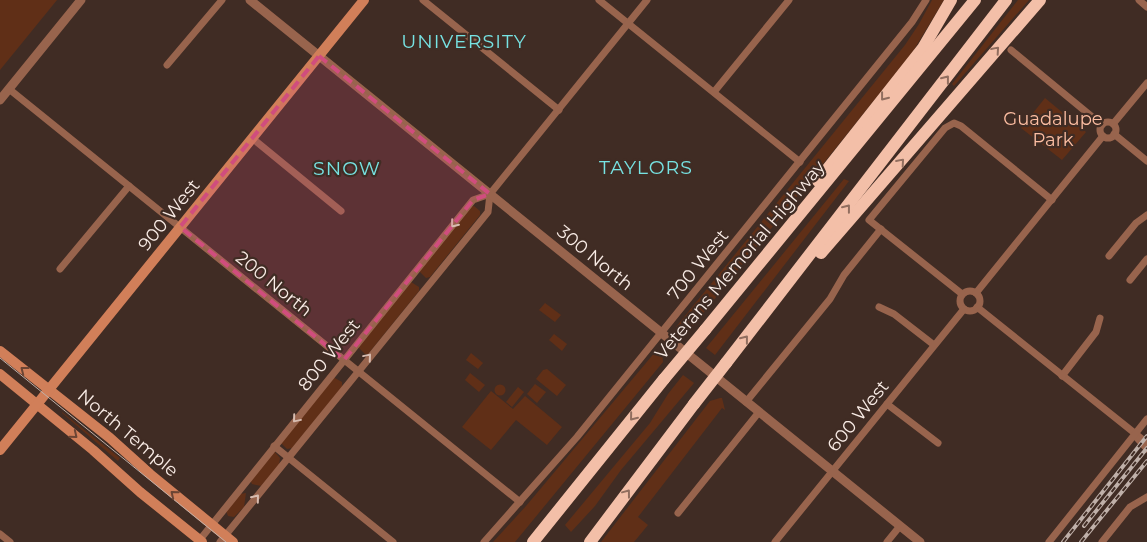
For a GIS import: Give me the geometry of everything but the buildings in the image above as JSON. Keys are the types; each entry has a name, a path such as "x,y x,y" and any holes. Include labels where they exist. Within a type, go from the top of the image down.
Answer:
{"highway":[{"path":"739,291 834,160 923,48 951,0"},
{"name":"Veterans Memorial Highway","path":"532,542 976,0"},
{"path":"590,542 694,404 1006,0"},
{"path":"763,316 843,229 1040,0"}],"main road":[{"name":"900 West","path":"0,450 364,0"},
{"name":"North Temple","path":"0,351 49,388 212,525 226,540"},
{"name":"North Temple","path":"0,374 200,541"}],"street":[{"path":"0,100 81,0"},
{"path":"167,65 222,0"},
{"name":"300 North","path":"250,0 920,542"},
{"path":"423,0 559,110"},
{"path":"600,0 800,162"},
{"name":"800 West","path":"200,541 274,446 473,200 490,194 647,0"},
{"path":"714,92 789,0"},
{"name":"700 West","path":"484,542 662,333 912,22 926,0"},
{"path":"1139,0 1147,7"},
{"path":"1011,50 1102,125"},
{"path":"1113,124 1147,83"},
{"name":"200 North","path":"9,89 520,502"},
{"path":"1108,122 1113,124 1116,129 1109,138 1100,132 1102,125 1108,122"},
{"path":"962,294 869,220 945,128 952,124 961,126 1052,200"},
{"path":"1114,134 1147,161"},
{"path":"976,293 1104,136"},
{"path":"252,138 341,211"},
{"path":"60,269 129,186"},
{"name":"800 West","path":"226,540 357,371 488,212 490,194"},
{"path":"1109,256 1136,222 1147,215"},
{"path":"746,402 818,313 844,275 881,229"},
{"path":"1130,280 1147,259"},
{"path":"969,291 976,293 980,300 977,307 971,311 964,309 960,302 962,294 969,291"},
{"path":"879,307 894,314 934,345"},
{"path":"977,307 1147,442"},
{"name":"600 West","path":"775,542 964,309"},
{"path":"1062,376 1096,332 1100,318"},
{"path":"886,404 938,443"},
{"path":"678,513 759,412"},
{"path":"1049,542 1147,419"},
{"path":"1135,434 1140,444 1147,449"},
{"path":"274,446 394,542"},
{"path":"1102,542 1130,507 1147,497"},
{"path":"887,542 900,526"},
{"path":"0,534 10,542"}],"highlighted area":[{"path":"319,56 490,194 473,200 344,360 180,227"}],"green space":[{"path":"0,0 57,0 0,70"},
{"path":"932,0 944,0 912,53 689,331 678,330 676,327 905,45"},
{"path":"1018,0 1029,0 954,86 952,84"},
{"name":"Guadalupe Park","path":"1045,98 1086,132 1062,160 1021,128"},
{"path":"844,179 849,181 715,355 706,348"},
{"path":"474,206 480,211 480,215 430,277 426,278 419,271 471,207"},
{"path":"411,282 419,287 419,291 368,354 365,354 358,347"},
{"path":"545,303 561,315 555,322 539,310"},
{"path":"554,334 567,344 562,351 549,340"},
{"path":"656,351 662,351 663,362 515,542 493,542 526,506"},
{"path":"471,353 483,363 478,369 466,360"},
{"path":"547,369 566,385 557,396 536,379 543,370"},
{"path":"470,373 485,385 479,392 465,380"},
{"path":"683,375 694,383 621,470 595,506 571,532 565,525 650,423 668,394"},
{"path":"333,377 342,382 342,387 292,448 287,449 281,443"},
{"path":"500,384 506,390 500,396 494,390"},
{"path":"535,384 546,392 537,403 527,394"},
{"path":"518,387 524,392 512,407 506,402"},
{"path":"491,391 513,409 525,396 562,427 547,445 516,420 491,450 462,427"},
{"path":"722,398 725,410 722,408 638,517 648,525 634,542 601,542 710,401"},
{"path":"62,413 120,458 118,461"},
{"path":"274,451 280,458 279,465 261,486 252,484 250,480"},
{"path":"246,493 244,507 234,517 228,516 226,511 240,494"}],"tram line":[{"path":"0,358 226,542"}],"railway":[{"path":"1063,542 1147,436"},
{"path":"1084,526 1147,448"},
{"path":"1081,542 1147,461"}],"district":[{"name":"UNIVERSITY","path":"464,41"},
{"name":"TAYLORS","path":"646,167"},
{"name":"SNOW","path":"347,168"}]}
